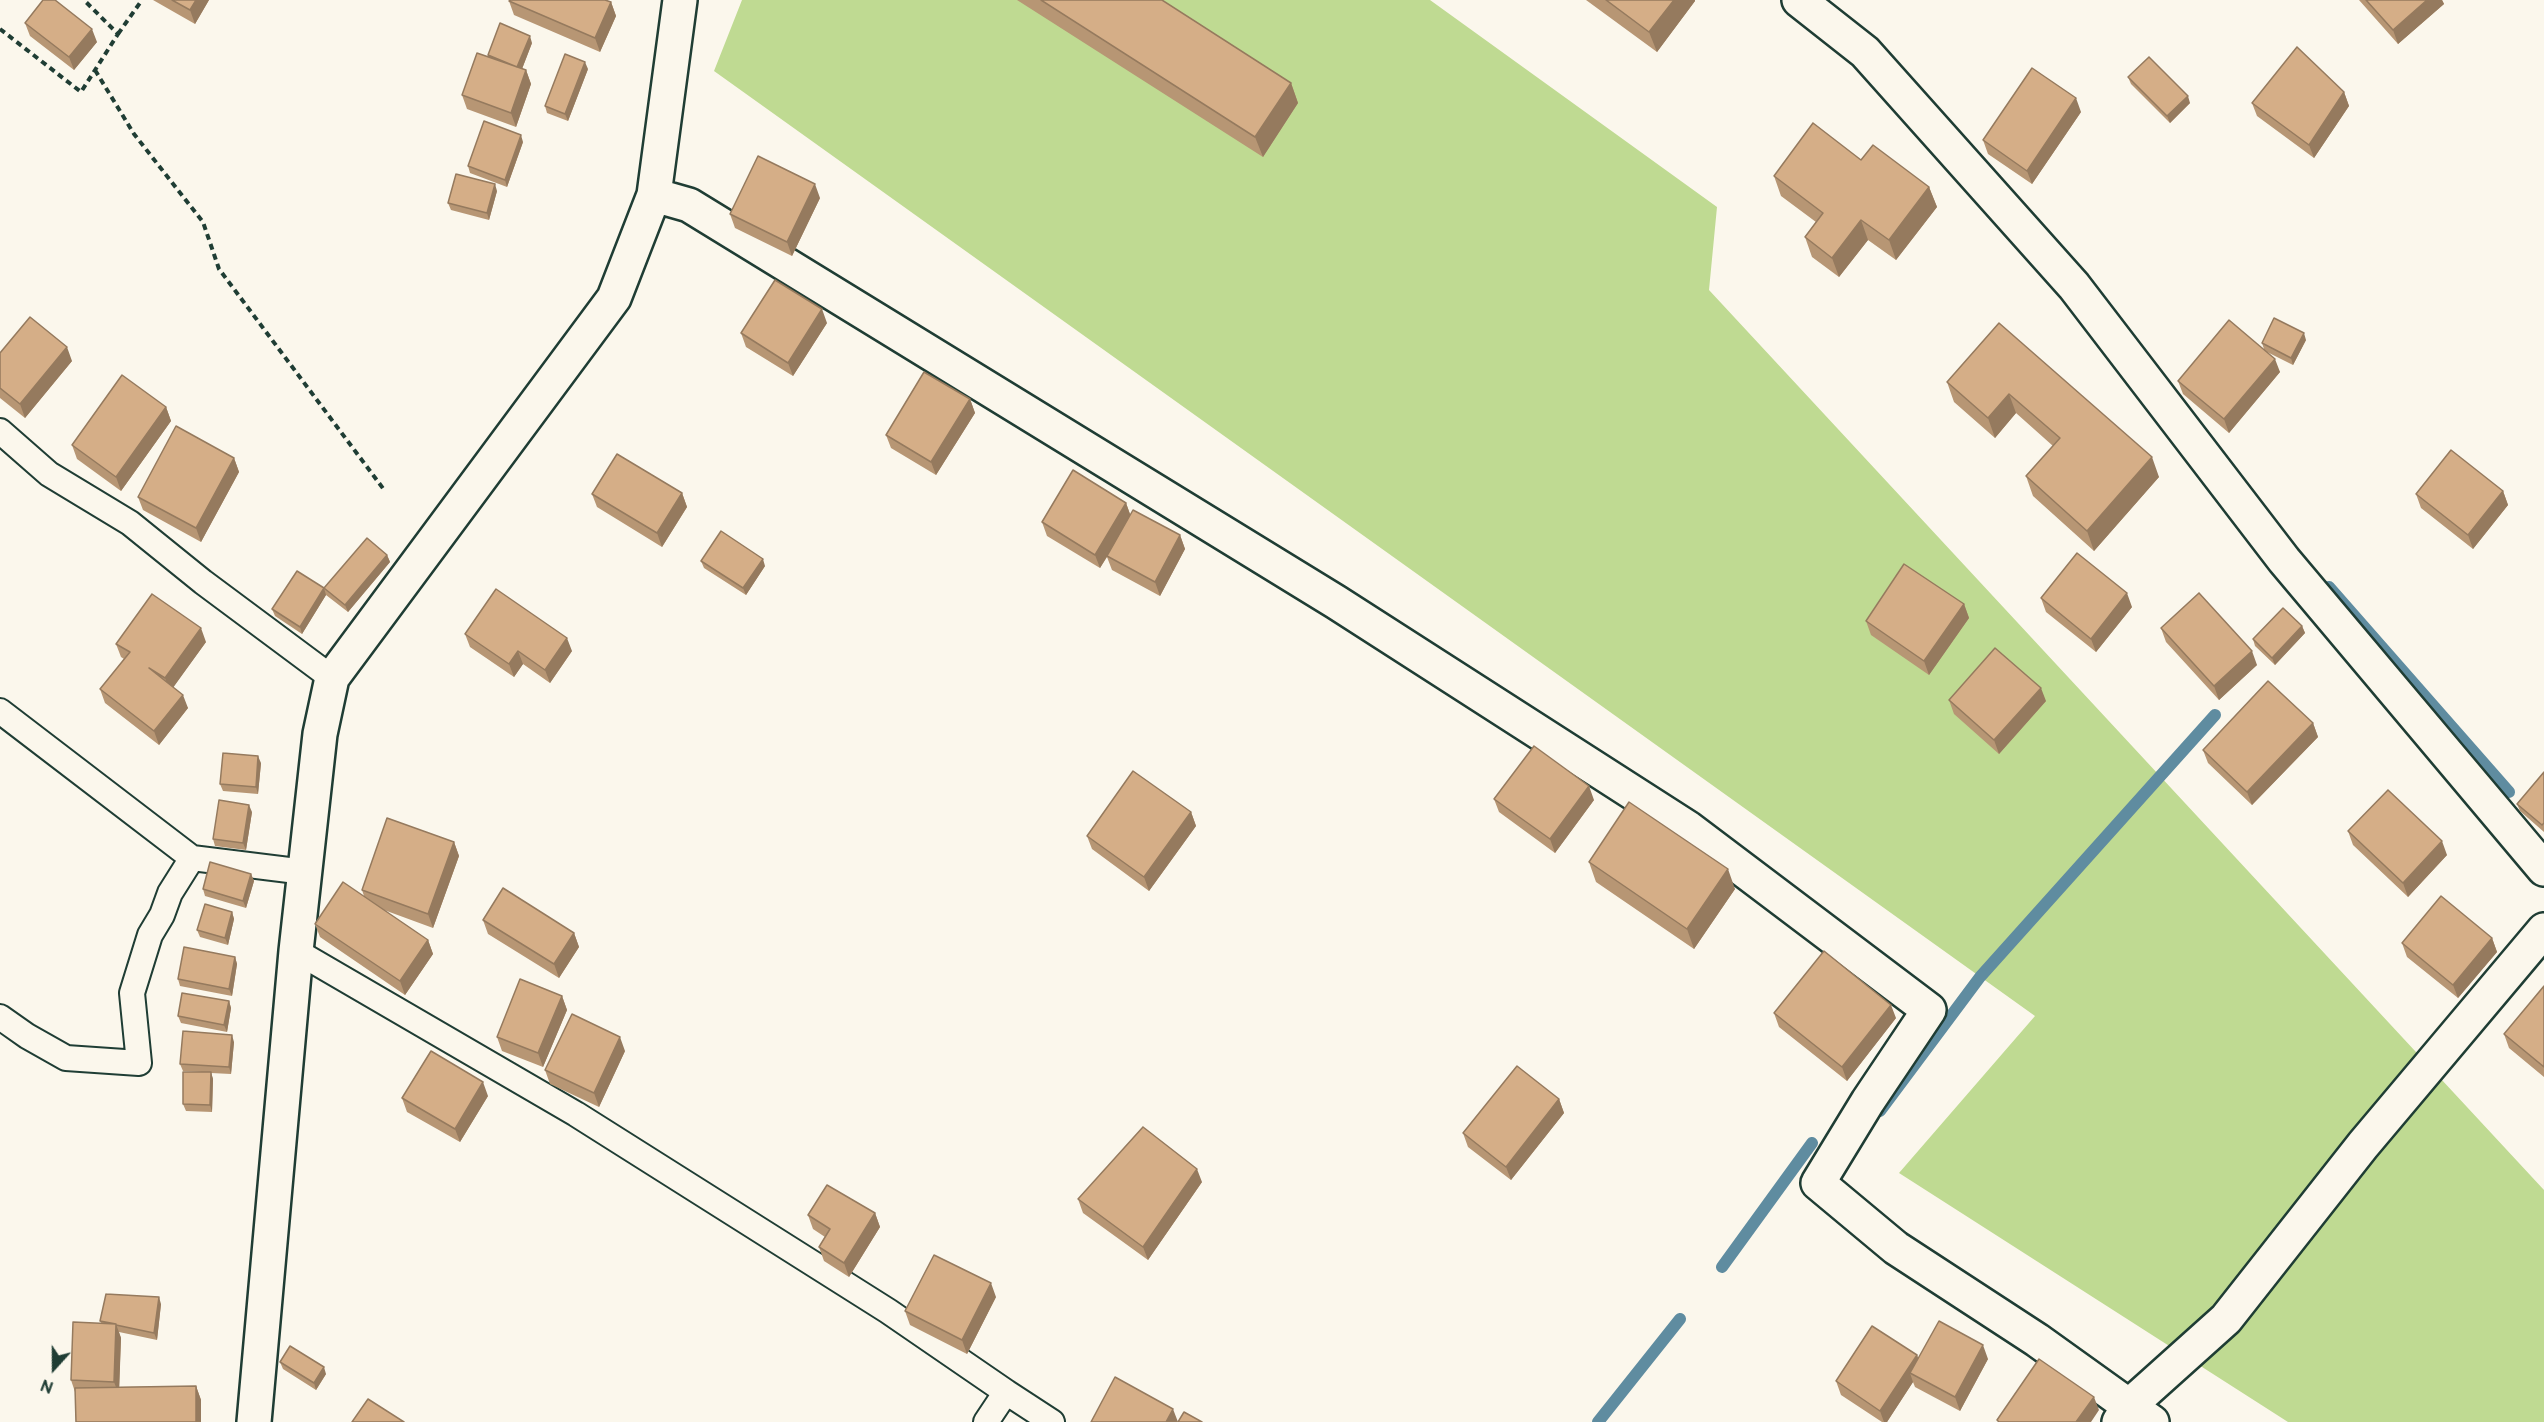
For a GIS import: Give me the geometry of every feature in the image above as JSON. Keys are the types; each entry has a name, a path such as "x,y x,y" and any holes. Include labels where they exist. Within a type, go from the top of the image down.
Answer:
{"street":[{"path":"254,1422 296,951 320,734 332,678 614,298 654,195 680,0"},
{"path":"1798,0 1865,52 2074,286 2284,560 2544,868"},
{"path":"654,195 689,205 1356,615 1688,828 1929,1010 1868,1101 1818,1183 1896,1248 2037,1340 2134,1417 2226,1319 2363,1145 2544,930"}],"lane":[{"path":"0,431 49,474 130,523 203,582 332,678"},
{"path":"0,711 192,858 305,872"},
{"path":"0,1017 27,1036 66,1058 139,1063 132,993 150,935 162,915 170,893 192,858"},
{"path":"296,951 576,1114 888,1311 1052,1422"},
{"path":"986,1422 1006,1392"}],"path":[{"path":"84,0 118,34"},
{"path":"0,29 81,92 142,0"},
{"path":"95,70 134,134 203,222 219,269 385,491"}],"green space":[{"path":"742,0 1430,0 1717,207 1709,290 2544,1190 2544,1422 2288,1422 1899,1173 2035,1016 714,71"}],"building":[{"path":"43,0 55,0 92,29 69,57 25,23"},
{"path":"172,0 196,0 190,10"},
{"path":"510,0 605,0 611,2 595,38"},
{"path":"1041,0 1162,0 1291,83 1255,137"},
{"path":"1606,0 1674,0 1649,32"},
{"path":"2366,0 2427,0 2393,30"},
{"path":"500,23 530,36 517,67 488,55"},
{"path":"2297,47 2344,92 2309,145 2252,103"},
{"path":"477,53 526,70 511,113 462,95"},
{"path":"565,54 585,62 565,114 545,106"},
{"path":"2149,57 2188,96 2167,116 2128,77"},
{"path":"2032,68 2076,98 2027,171 1983,140"},
{"path":"484,121 521,135 505,180 468,166"},
{"path":"1813,123 1861,160 1873,145 1929,187 1889,240 1861,220 1832,258 1805,237 1823,213 1774,176"},
{"path":"758,156 815,184 787,242 730,214"},
{"path":"456,174 495,184 487,213 448,203"},
{"path":"775,280 822,309 788,363 741,333"},
{"path":"30,317 67,347 20,404 0,388 0,353"},
{"path":"2274,318 2304,333 2291,358 2262,343"},
{"path":"2229,320 2275,359 2224,419 2178,381"},
{"path":"1999,323 2152,457 2087,531 2026,476 2060,438 2009,394 1988,418 1947,382"},
{"path":"924,372 970,399 931,462 886,435"},
{"path":"122,375 166,407 116,477 72,445"},
{"path":"176,426 234,458 196,528 138,497"},
{"path":"2451,450 2503,491 2468,535 2416,494"},
{"path":"617,454 682,493 657,533 592,494"},
{"path":"1073,470 1126,503 1095,555 1042,522"},
{"path":"1133,510 1180,535 1155,582 1107,556"},
{"path":"721,531 763,559 743,588 701,561"},
{"path":"367,538 387,555 345,605 324,588"},
{"path":"2077,553 2127,593 2091,639 2041,598"},
{"path":"1904,564 1964,604 1924,661 1866,621"},
{"path":"297,571 324,588 300,627 272,609"},
{"path":"496,589 567,638 545,670 518,651 509,664 465,634"},
{"path":"2199,593 2252,651 2214,686 2161,628"},
{"path":"152,594 201,628 165,678 149,668 183,695 154,731 100,689 130,652 116,644"},
{"path":"2283,608 2302,626 2272,658 2253,639"},
{"path":"1995,648 2041,688 1994,740 1949,700"},
{"path":"2268,681 2313,723 2247,792 2203,750"},
{"path":"1534,746 1589,786 1550,839 1494,799"},
{"path":"223,753 258,756 256,787 220,784"},
{"path":"1133,771 1191,812 1144,877 1087,836"},
{"path":"2544,772 2544,823 2542,825 2517,804"},
{"path":"2388,790 2442,841 2403,883 2348,831"},
{"path":"219,800 249,805 243,843 213,839"},
{"path":"1629,802 1728,869 1687,929 1589,862"},
{"path":"387,818 454,842 428,914 362,890"},
{"path":"210,862 251,874 243,901 203,889"},
{"path":"343,882 428,940 400,981 315,924"},
{"path":"503,888 574,933 554,964 483,920"},
{"path":"2441,896 2492,938 2453,985 2402,943"},
{"path":"205,904 232,912 225,938 197,930"},
{"path":"184,947 235,957 229,989 178,979"},
{"path":"1824,951 1891,1005 1842,1067 1774,1013"},
{"path":"520,979 562,996 538,1053 497,1037"},
{"path":"2544,986 2544,1067 2504,1034"},
{"path":"182,993 229,1001 224,1025 178,1016"},
{"path":"572,1014 620,1037 594,1093 545,1070"},
{"path":"183,1031 232,1035 229,1067 180,1064"},
{"path":"431,1051 483,1082 455,1129 402,1098"},
{"path":"1517,1066 1559,1099 1506,1167 1463,1133"},
{"path":"183,1072 211,1072 210,1105 183,1104"},
{"path":"1143,1127 1197,1169 1143,1247 1078,1199"},
{"path":"827,1185 875,1213 844,1263 819,1247 830,1229 808,1215"},
{"path":"934,1255 991,1283 962,1340 905,1311"},
{"path":"106,1294 159,1297 154,1333 100,1321"},
{"path":"1939,1321 1983,1345 1955,1397 1910,1373"},
{"path":"73,1322 116,1324 114,1382 71,1380"},
{"path":"1872,1326 1917,1355 1880,1411 1836,1381"},
{"path":"290,1346 324,1367 314,1383 280,1362"},
{"path":"2039,1359 2094,1397 2076,1422 1999,1422 1997,1420"},
{"path":"1115,1377 1173,1409 1166,1422 1091,1422"},
{"path":"196,1386 196,1422 76,1422 75,1388"},
{"path":"368,1399 404,1422 352,1422"},
{"path":"1184,1412 1202,1422 1178,1422"}],"waterway":[{"path":"2329,587 2509,792"},
{"path":"1880,1111 1980,977 2215,715"},
{"path":"1722,1267 1812,1143"},
{"path":"1598,1422 1680,1319"}]}
